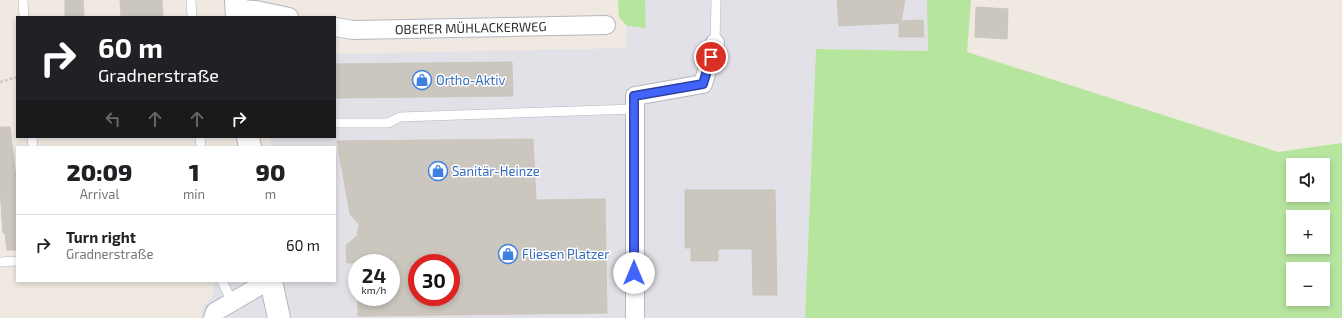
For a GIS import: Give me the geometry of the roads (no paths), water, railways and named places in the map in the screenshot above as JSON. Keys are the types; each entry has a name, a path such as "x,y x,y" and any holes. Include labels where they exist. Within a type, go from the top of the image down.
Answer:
{"main road":[{"path":"271,282 279,318"}],"street":[{"path":"236,9 256,10 284,16"},
{"name":"OBERER MÜHLACKERWEG","path":"336,27 353,30 606,25"},
{"path":"635,318 634,96 703,84 715,43"},
{"path":"213,318 215,312 266,282"}],"lane":[{"path":"23,0 24,16"},
{"path":"191,0 192,16"},
{"path":"715,43 716,0"},
{"path":"336,123 388,123 400,117 634,109"},
{"path":"0,262 16,261"},
{"path":"222,282 232,302"}],"place":[{"name":"Ortho-Aktiv","path":"422,80"},
{"name":"Sanitär-Heinze","path":"438,171"},
{"name":"Fliesen Platzer","path":"508,254"}]}
